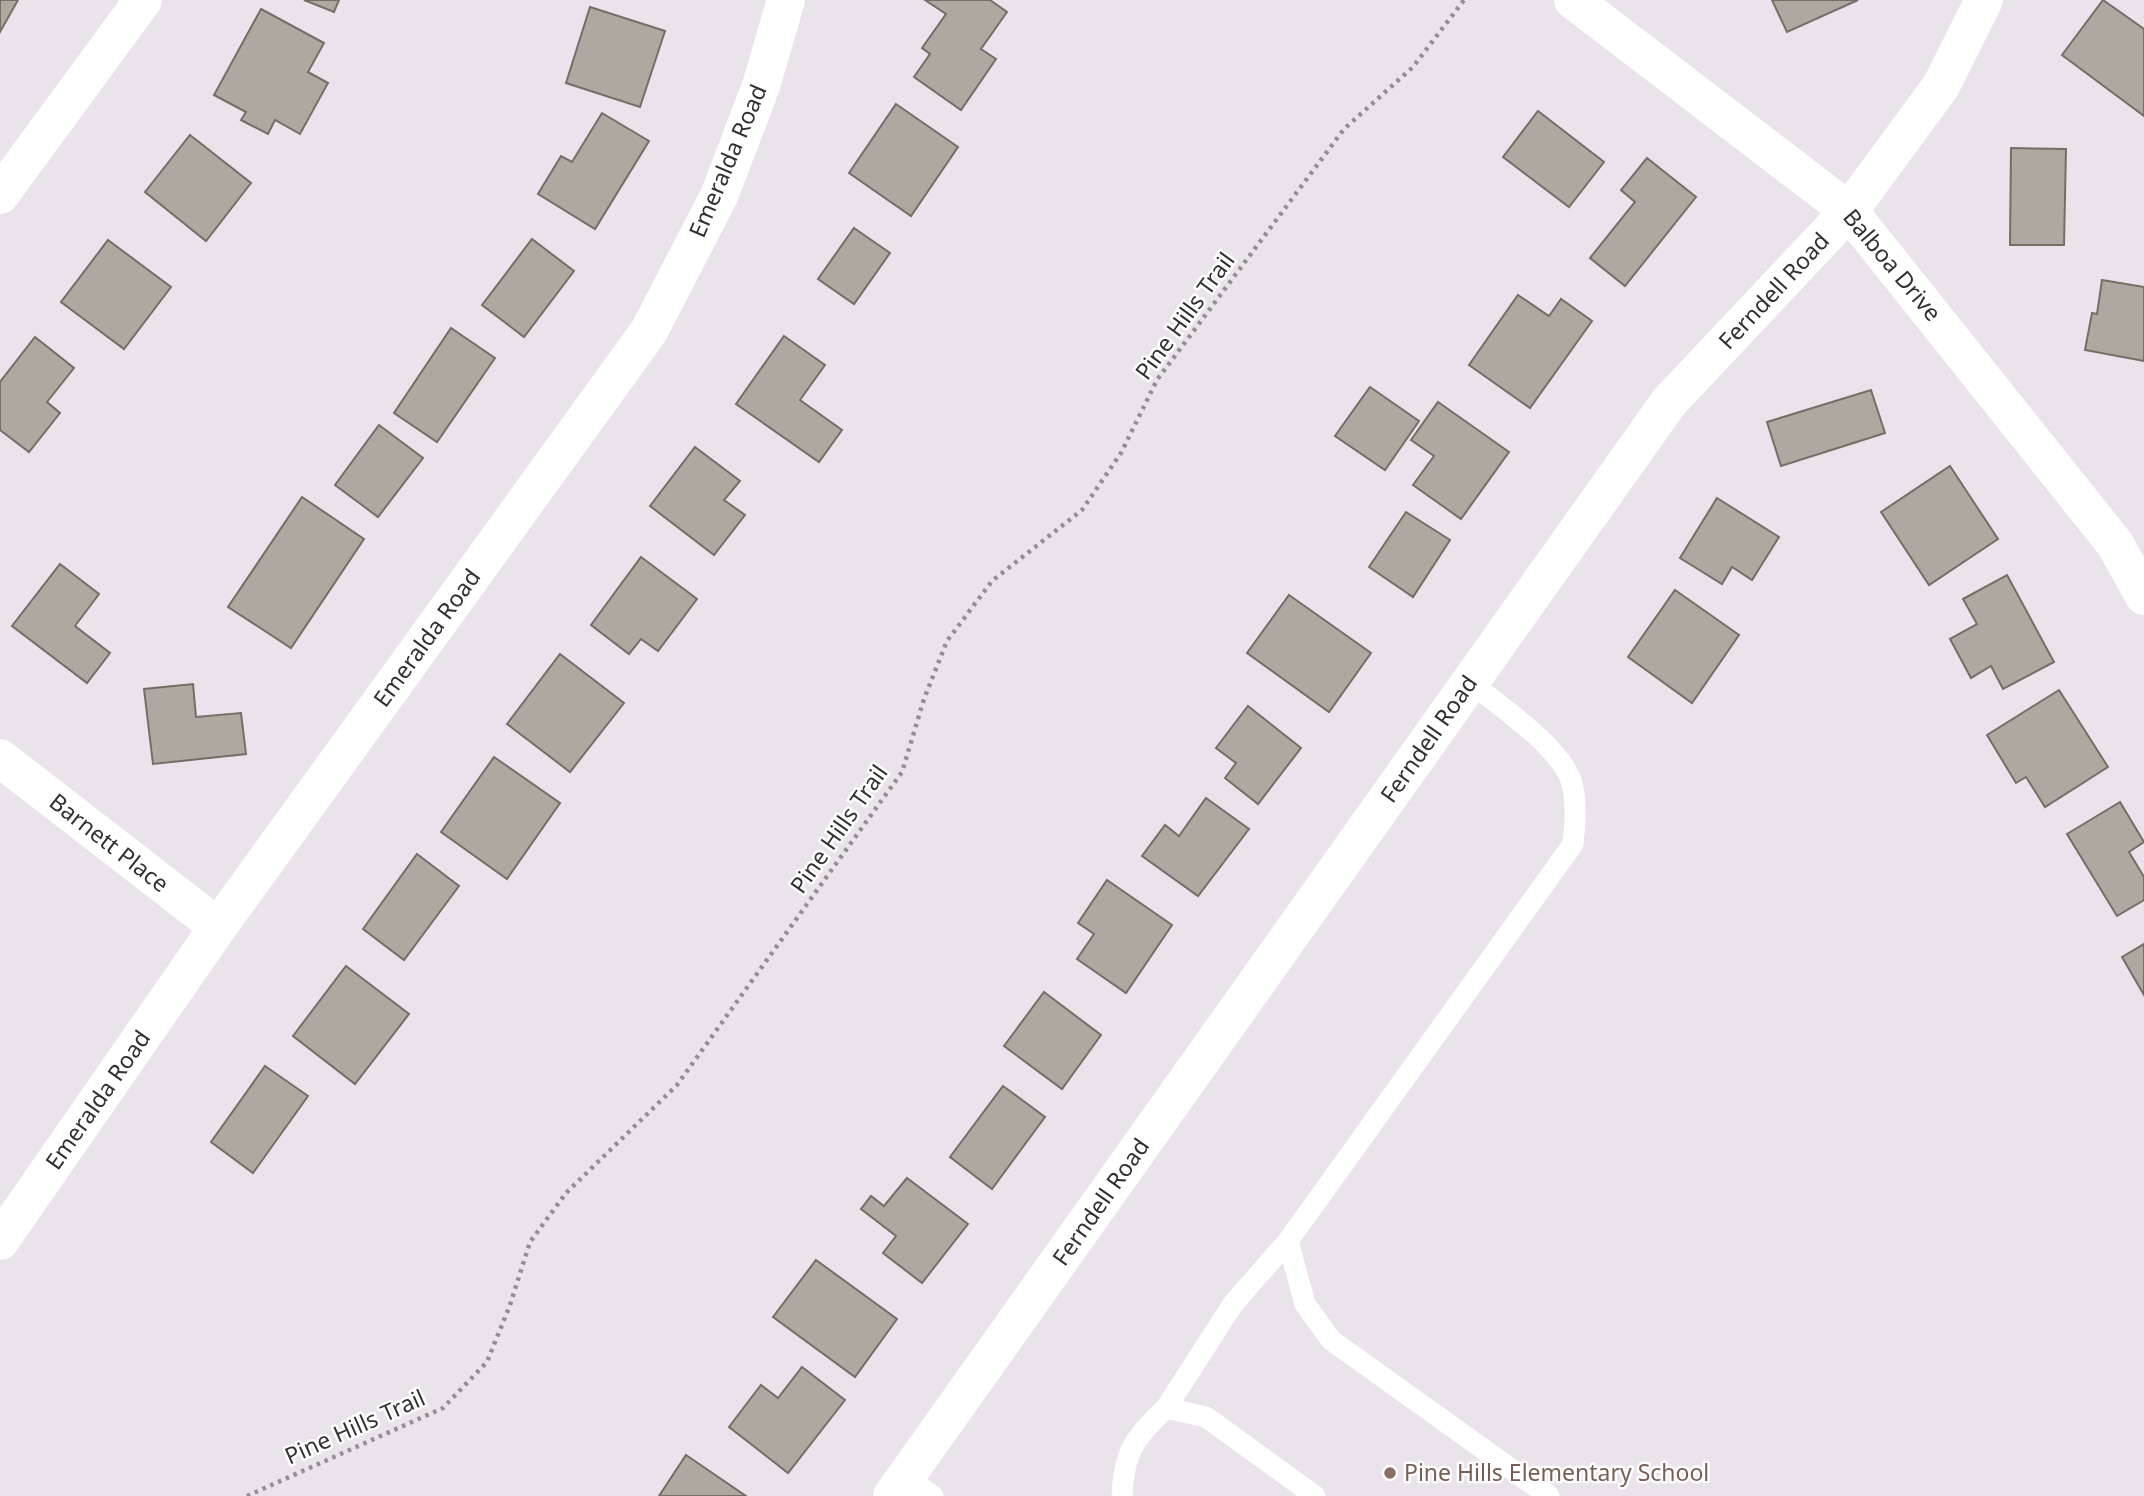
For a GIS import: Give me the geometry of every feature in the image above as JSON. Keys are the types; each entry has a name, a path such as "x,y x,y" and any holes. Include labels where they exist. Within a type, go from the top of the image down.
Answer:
{"street":[{"path":"0,195 143,0"},
{"name":"Emeralda Road","path":"0,1241 218,927 649,331 719,196 761,86 786,0"},
{"name":"Balboa Drive","path":"1573,0 1849,211 2130,536 2144,596"},
{"name":"Ferndell Road","path":"910,1490 1470,681 1669,402 1849,211 1941,86 1984,0"},
{"name":"Barnett Place","path":"0,758 218,927"}],"lane":[{"path":"1122,1496 1123,1465 1137,1435 1166,1408 1233,1304 1288,1241 1573,844 1576,817 1572,783 1559,758 1470,681"},
{"path":"1288,1241 1305,1304 1331,1340 1549,1496"},
{"path":"1166,1408 1206,1417 1315,1496"}],"path":[{"name":"Pine Hills Trail","path":"247,1496 443,1408 487,1362 510,1305 530,1242 566,1193 677,1085 902,772 924,699 947,641 992,581 1082,510 1121,453 1157,380 1343,129 1413,67 1464,0"}],"building":[{"path":"0,0 18,0 0,32"},
{"path":"304,0 339,0 334,12"},
{"path":"925,0 990,0 1007,12 981,49 996,59 961,110 914,77 930,54 922,48 946,14"},
{"path":"1772,0 1858,0 1787,32"},
{"path":"2103,0 2144,29 2144,116 2062,55"},
{"path":"590,7 665,31 640,107 566,83"},
{"path":"261,9 324,43 308,72 328,83 300,134 275,120 268,134 241,120 246,112 214,95"},
{"path":"896,104 958,147 911,216 849,173"},
{"path":"1538,111 1604,162 1569,207 1503,157"},
{"path":"602,113 649,141 595,229 538,194 561,156 572,162"},
{"path":"190,135 251,183 206,241 145,192"},
{"path":"2011,148 2066,149 2064,245 2010,245"},
{"path":"1647,158 1696,197 1625,286 1590,258 1635,202 1621,190"},
{"path":"854,228 890,253 854,304 818,279"},
{"path":"532,239 574,271 524,337 482,305"},
{"path":"108,240 171,287 124,349 61,302"},
{"path":"2102,280 2144,287 2144,361 2085,350 2092,313 2097,314"},
{"path":"1518,295 1549,316 1561,299 1592,321 1530,408 1469,365"},
{"path":"451,328 495,358 437,442 394,413"},
{"path":"784,336 825,365 800,400 842,430 819,462 736,404"},
{"path":"35,337 74,368 47,402 60,413 29,452 0,430 0,382"},
{"path":"1370,387 1419,421 1385,470 1335,436"},
{"path":"1871,390 1885,433 1781,466 1767,422"},
{"path":"1438,402 1509,452 1461,519 1413,485 1434,456 1411,440"},
{"path":"379,425 423,458 378,517 335,485"},
{"path":"695,447 740,481 724,500 745,515 714,555 650,506"},
{"path":"1950,466 1998,539 1929,585 1881,512"},
{"path":"302,497 364,539 291,648 228,607"},
{"path":"1717,498 1779,537 1752,580 1732,567 1722,584 1680,558"},
{"path":"1406,512 1450,540 1413,597 1369,567"},
{"path":"641,557 697,599 658,651 641,639 629,654 591,625"},
{"path":"60,564 99,594 75,626 110,653 87,683 12,626"},
{"path":"2007,575 2054,662 2003,689 1991,666 1971,678 1950,639 1977,624 1963,599"},
{"path":"1675,590 1739,635 1692,703 1628,657"},
{"path":"1289,595 1371,653 1329,712 1247,653"},
{"path":"560,654 624,703 570,772 507,724"},
{"path":"193,684 196,717 241,713 246,754 153,764 144,689"},
{"path":"2059,690 2108,767 2045,807 2026,777 2016,783 1987,735"},
{"path":"1248,706 1301,748 1258,804 1225,778 1236,763 1216,748"},
{"path":"494,757 560,803 507,879 441,832"},
{"path":"1206,798 1249,829 1198,896 1142,856 1165,825 1179,836"},
{"path":"2120,802 2144,842 2129,852 2144,877 2144,900 2117,916 2067,834"},
{"path":"417,854 459,886 404,960 363,929"},
{"path":"1107,880 1172,925 1126,993 1077,959 1094,934 1078,923"},
{"path":"2144,944 2144,995 2122,957"},
{"path":"346,966 409,1014 355,1084 293,1036"},
{"path":"1044,992 1101,1035 1062,1089 1004,1046"},
{"path":"265,1066 308,1096 253,1173 211,1142"},
{"path":"1003,1086 1045,1117 992,1189 950,1157"},
{"path":"907,1178 968,1224 922,1283 883,1253 896,1236 861,1209 871,1196 884,1206"},
{"path":"816,1260 897,1319 855,1377 773,1317"},
{"path":"802,1367 845,1400 788,1473 729,1427 761,1385 778,1398"},
{"path":"686,1455 746,1496 659,1496"}],"place":[{"name":"Pine Hills Elementary School","path":"1390,1473"}]}
